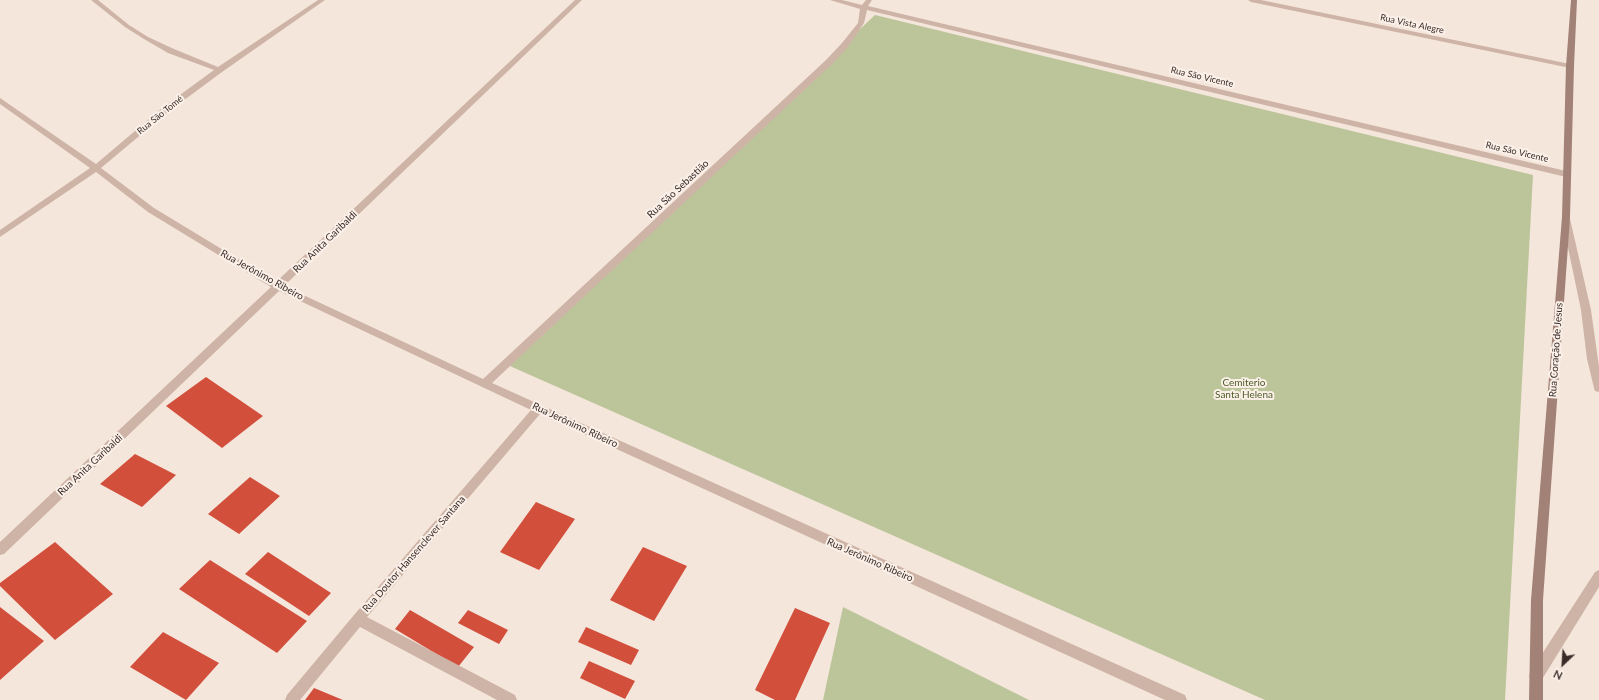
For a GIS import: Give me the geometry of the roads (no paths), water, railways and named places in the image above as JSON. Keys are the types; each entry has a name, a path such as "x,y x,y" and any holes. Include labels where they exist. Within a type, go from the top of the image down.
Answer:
{"street":[{"path":"94,0 127,26 146,38 171,51 219,70"},
{"name":"Rua São Tomé","path":"0,234 96,168 165,110 219,70 322,0"},
{"name":"Rua Anita Garibaldi","path":"0,550 579,0"},
{"name":"Rua São Vicente","path":"833,0 867,4 1566,174"},
{"name":"Rua Vista Alegre","path":"1251,0 1570,66"},
{"name":"Rua Coração de Jesus","path":"1538,697 1536,676 1537,600 1566,217 1566,174 1574,0"},
{"name":"Rua São Sebastião","path":"485,383 829,62 845,45 861,23 867,4"},
{"name":"Rua Jerônimo Ribeiro","path":"0,100 96,168 151,210 278,287 538,409 1180,700"},
{"path":"1566,217 1584,303 1592,359 1599,388"},
{"name":"Rua Doutor Hansenclever Santana","path":"292,700 358,619 538,409"},
{"path":"1536,676 1598,579"},
{"path":"358,619 510,700"}],"park label":[{"name":"Cemiterio Santa Helena","path":"1244,388"}]}
